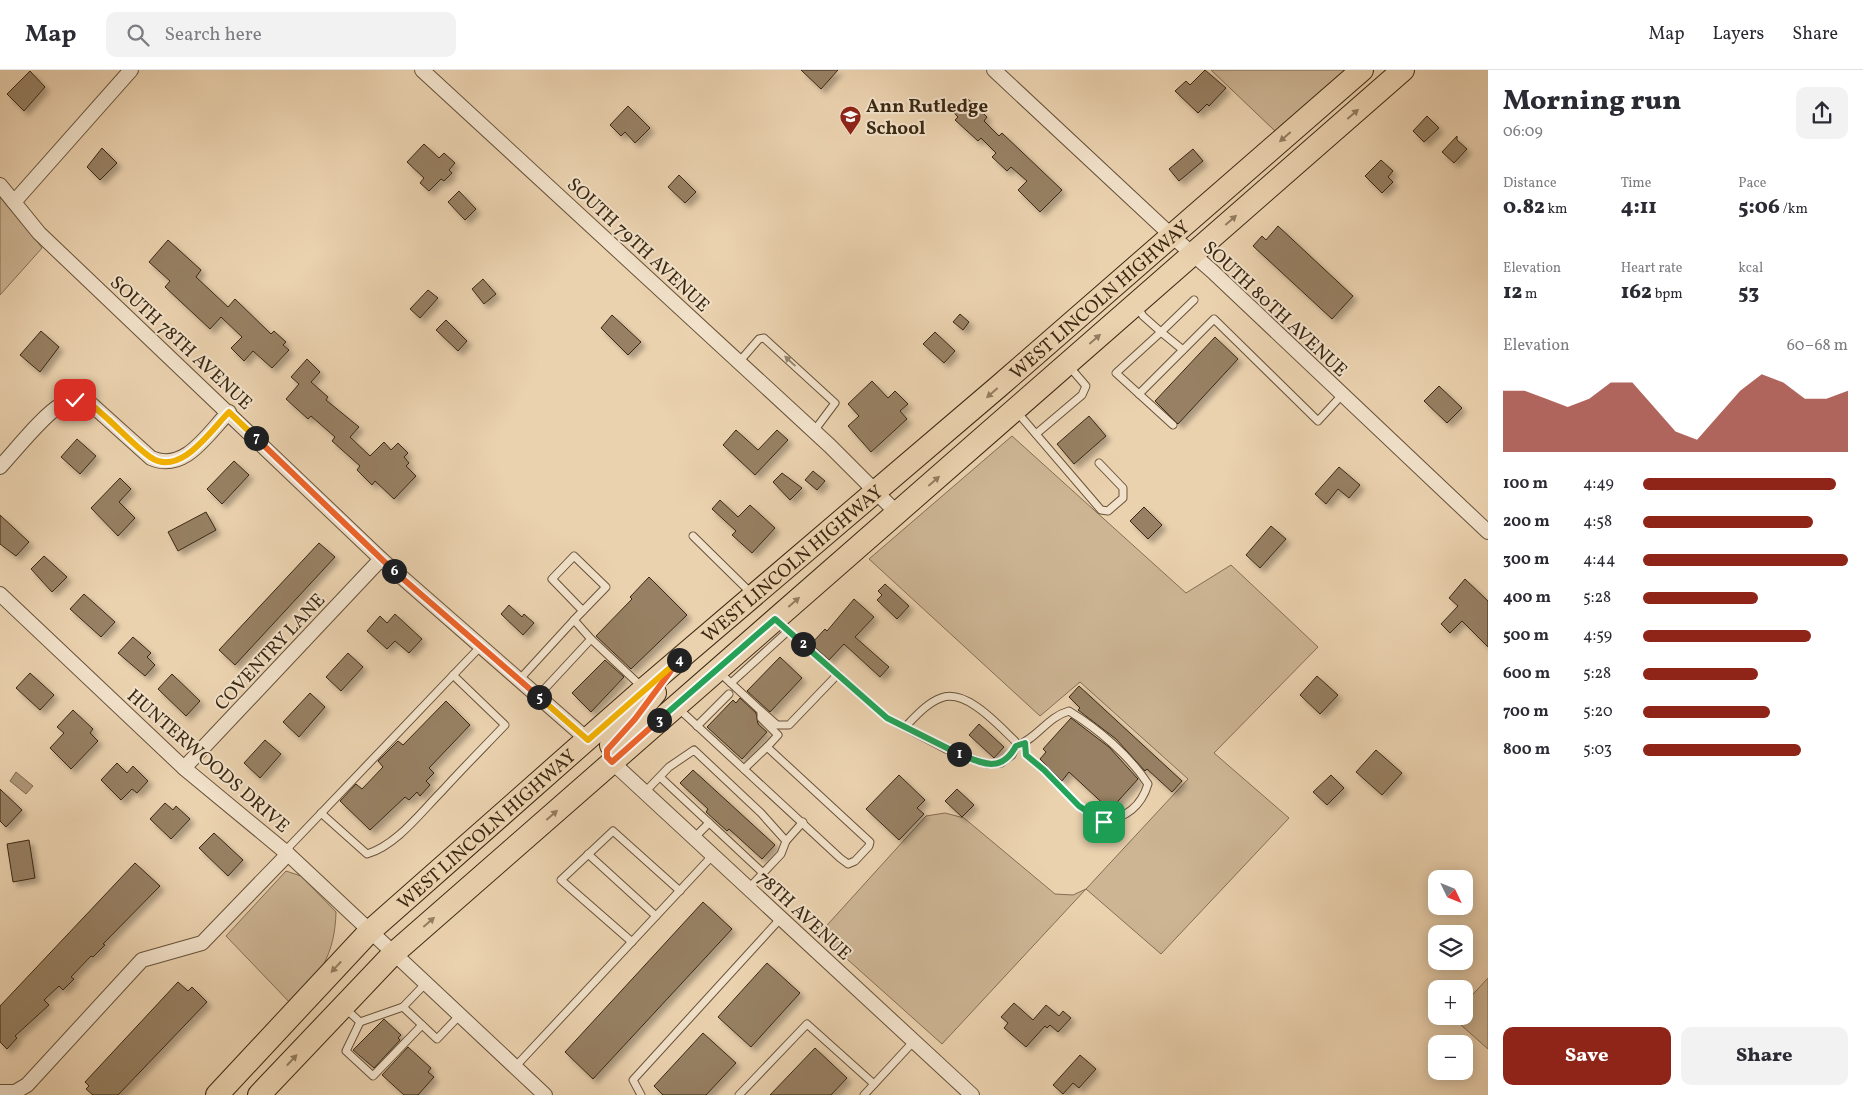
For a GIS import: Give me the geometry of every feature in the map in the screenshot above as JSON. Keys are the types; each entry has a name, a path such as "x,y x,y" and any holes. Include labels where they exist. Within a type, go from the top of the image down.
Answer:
{"main road":[{"name":"WEST LINCOLN HIGHWAY","path":"217,1095 369,932 644,690 876,492 1362,70"},
{"name":"WEST LINCOLN HIGHWAY","path":"259,1095 392,954 675,705 724,676 782,625 897,513 1404,70"},
{"path":"612,762 607,757 607,750 635,719 681,658"}],"street":[{"path":"14,202 131,70"},
{"name":"SOUTH 79TH AVENUE","path":"422,70 814,431 897,513"},
{"name":"SOUTH 80TH AVENUE","path":"994,70 1488,532"},
{"name":"SOUTH 78TH AVENUE","path":"0,185 39,233 229,412 381,560 542,699"},
{"path":"0,467 54,410 68,402 83,401 91,404 151,458 164,462 175,462 187,455 229,412"},
{"name":"COVENTRY LANE","path":"184,768 381,560"},
{"name":"HUNTERWOODS DRIVE","path":"0,594 184,768 286,853 545,1095"},
{"path":"542,699 588,740"},
{"name":"78TH AVENUE","path":"612,762 972,1095"},
{"path":"0,1092 15,1092 27,1085 142,960 202,943 286,853"}],"lane":[{"path":"1174,425 1116,374 1194,300"},
{"path":"1135,304 1143,316 1183,350"},
{"path":"1139,394 1214,319 1318,421 1341,396"},
{"path":"739,362 759,339 764,338 835,404 814,431"},
{"path":"1036,434 1082,395 1086,386 1067,364"},
{"path":"1015,410 1101,510 1108,511 1123,498 1122,488 1100,463"},
{"path":"693,536 754,596"},
{"path":"519,680 606,587 574,556 552,579 583,610"},
{"path":"574,620 644,690"},
{"path":"782,625 887,718 946,749 987,764 1001,763 1012,755 1016,746 1015,741 974,704 953,696 943,697 930,704 905,727"},
{"path":"542,699 591,639"},
{"path":"286,853 321,813 481,646"},
{"path":"724,676 777,725 783,727 789,725 838,674"},
{"path":"321,813 366,854 378,851 410,824 478,754 505,725 453,675"},
{"path":"697,726 729,694"},
{"path":"675,705 848,864 855,861 869,846 870,842 767,747"},
{"path":"744,769 778,736 761,718 761,711"},
{"path":"1016,746 1025,743 1049,721 1069,711 1086,722 1140,772 1148,784 1145,795 1135,807 1121,818 1104,822 1079,806 1044,770 1026,755 1025,743"},
{"path":"645,792 669,767 694,750 761,813 786,841"},
{"path":"660,776 763,873"},
{"path":"749,888 781,854 786,841 802,822"},
{"path":"694,838 709,823"},
{"path":"632,942 560,880 613,831 680,891"},
{"path":"588,854 656,916"},
{"path":"515,1067 714,855"},
{"path":"641,1095 633,1080 781,918"},
{"path":"422,1025 373,1076 346,1051 360,1022 403,1007 425,984"},
{"path":"343,1006 360,1022"},
{"path":"403,1007 437,1039 459,1016"},
{"path":"739,1095 807,1024 874,1084"},
{"path":"864,1095 914,1041"}],"shaded area":[{"path":"1211,70 1346,70 1275,131"},
{"path":"0,192 42,248 0,295"},
{"path":"1012,436 1186,593 1231,565 1318,647 1214,753 1289,818 1161,954 1086,889 1188,779 1080,682 1040,716 869,559"},
{"path":"16,772 33,786 26,794 10,781"},
{"path":"945,813 964,818 1055,894 1073,895 1086,889 942,1044 819,934 926,816"},
{"path":"286,871 301,876 336,912 333,940 329,953 311,985 294,1007 226,936"},
{"path":"1488,978 1488,1049 1461,1025 1473,1025 1473,994"}],"building":[{"path":"801,70 838,70 821,89"},
{"path":"1205,70 1226,88 1209,106 1207,104 1198,113 1175,91 1186,81 1190,85"},
{"path":"30,71 45,87 24,111 7,94"},
{"path":"967,98 987,117 984,121 999,136 1002,133 1062,190 1040,212 1018,190 1027,181 1011,167 1007,171 992,157 996,153 981,138 978,141 955,120 958,117 953,112"},
{"path":"628,106 650,128 635,143 625,132 621,136 610,125"},
{"path":"1427,116 1439,128 1424,142 1413,131"},
{"path":"1457,136 1457,140 1467,149 1454,163 1442,152"},
{"path":"424,144 439,158 444,153 455,163 449,170 452,173 444,181 441,179 429,191 420,183 424,178 407,162"},
{"path":"102,148 117,163 100,180 87,167"},
{"path":"1193,149 1203,161 1179,181 1169,169"},
{"path":"1381,160 1393,171 1388,177 1393,182 1382,193 1365,176"},
{"path":"679,175 696,192 685,203 668,187"},
{"path":"459,191 476,209 465,220 448,202"},
{"path":"1278,226 1353,296 1332,319 1253,246 1262,236 1266,240"},
{"path":"168,240 201,270 196,277 228,307 235,299 271,334 274,331 286,342 283,345 289,350 272,368 253,351 244,361 231,348 242,337 221,317 210,329 165,287 170,281 149,262"},
{"path":"483,279 496,294 484,304 472,289"},
{"path":"428,290 438,298 420,318 410,309"},
{"path":"960,314 969,322 963,330 953,322"},
{"path":"612,315 641,342 628,355 601,328"},
{"path":"446,320 467,341 458,351 436,330"},
{"path":"41,331 59,347 40,372 20,355"},
{"path":"935,332 955,351 944,363 923,344"},
{"path":"1215,337 1238,359 1178,424 1155,401"},
{"path":"307,359 320,372 311,382 328,397 326,400 359,427 350,437 370,456 384,442 391,450 398,443 408,453 404,457 409,463 406,466 416,476 394,499 375,481 372,485 357,470 360,466 332,441 335,437 311,416 308,419 286,399 299,384 291,377"},
{"path":"872,381 888,398 895,391 908,404 900,411 907,419 871,452 848,426 859,416 848,404"},
{"path":"1439,386 1462,408 1447,423 1424,401"},
{"path":"1089,416 1106,436 1074,464 1057,444"},
{"path":"736,430 758,450 777,430 788,440 755,475 723,445"},
{"path":"77,439 96,456 80,474 61,457"},
{"path":"234,461 249,475 222,504 207,489"},
{"path":"1339,467 1360,485 1349,498 1338,489 1326,504 1315,494"},
{"path":"813,471 825,481 817,490 805,480"},
{"path":"782,473 802,488 790,500 773,482"},
{"path":"120,478 131,489 119,502 135,518 118,536 91,508"},
{"path":"720,500 738,517 750,505 775,528 752,553 732,535 736,531 712,509"},
{"path":"1144,507 1162,525 1148,539 1130,521"},
{"path":"206,512 216,530 178,551 168,532"},
{"path":"0,515 29,542 16,556 0,544"},
{"path":"1271,526 1286,539 1260,568 1246,555"},
{"path":"319,543 335,557 235,665 219,650"},
{"path":"44,556 67,577 52,592 31,569"},
{"path":"649,577 687,615 631,669 596,636 632,599 630,597"},
{"path":"1465,579 1488,601 1488,647 1462,621 1450,633 1441,624 1458,606 1449,598"},
{"path":"885,584 909,606 897,619 877,600 882,595 878,591"},
{"path":"84,594 115,622 101,637 70,609"},
{"path":"854,599 874,617 855,637 889,667 880,677 844,644 829,660 811,644 825,629 827,631"},
{"path":"509,605 522,617 524,614 534,623 523,635 501,614"},
{"path":"395,614 422,639 409,653 395,641 387,649 367,631 380,616 387,623"},
{"path":"133,637 151,653 147,657 155,665 145,676 118,653"},
{"path":"348,653 363,667 341,691 326,677"},
{"path":"780,657 802,678 770,712 747,691"},
{"path":"605,660 624,677 591,712 572,693"},
{"path":"30,673 54,695 40,710 16,688"},
{"path":"172,674 200,701 186,716 158,689"},
{"path":"1317,676 1338,695 1320,714 1300,695"},
{"path":"1079,686 1182,781 1172,792 1147,769 1145,771 1116,739 1078,710 1080,708 1069,697"},
{"path":"310,693 325,707 299,737 283,722"},
{"path":"740,698 756,713 758,724 767,732 742,759 707,727 733,700 736,703"},
{"path":"446,701 470,725 429,768 434,773 426,781 430,785 420,796 417,792 409,800 405,797 370,830 340,801 356,784 362,789 383,767 378,761 398,741 403,745"},
{"path":"73,710 93,729 90,733 98,741 71,769 50,748 64,733 57,727"},
{"path":"1071,718 1109,747 1138,779 1110,810 1069,772 1062,781 1040,759 1046,752 1043,749"},
{"path":"979,724 1004,747 994,758 969,735"},
{"path":"265,740 281,754 260,778 244,763"},
{"path":"1376,750 1402,773 1382,795 1356,772"},
{"path":"117,763 127,773 133,766 148,781 137,793 132,789 121,800 101,780"},
{"path":"693,770 775,845 762,859 729,829 727,831 706,812 708,809 680,783"},
{"path":"899,775 925,800 917,808 924,814 899,840 866,809"},
{"path":"1331,775 1344,788 1327,805 1313,792"},
{"path":"0,789 22,810 6,827 0,821"},
{"path":"957,789 974,805 962,817 945,801"},
{"path":"165,803 173,810 176,806 190,819 171,839 150,819"},
{"path":"214,833 243,860 228,876 199,848"},
{"path":"29,840 35,878 13,882 7,844"},
{"path":"135,863 160,886 103,944 105,945 93,957 91,956 71,977 74,979 63,990 59,986 44,1000 49,1005 15,1036 17,1038 7,1049 0,1042 0,1006"},
{"path":"703,902 732,929 593,1079 565,1052"},
{"path":"767,963 800,993 751,1047 718,1017"},
{"path":"178,982 188,991 192,987 207,1002 118,1095 93,1095 86,1089 89,1086 85,1082"},
{"path":"1014,1003 1033,1020 1046,1005 1059,1016 1063,1011 1071,1018 1058,1032 1050,1025 1047,1028 1045,1026 1026,1047 1004,1028 1008,1023 1001,1017"},
{"path":"384,1019 401,1035 398,1038 400,1040 374,1068 353,1050"},
{"path":"703,1033 736,1063 706,1095 663,1095 654,1086"},
{"path":"408,1047 431,1068 428,1072 434,1077 418,1095 404,1095 382,1075"},
{"path":"815,1048 847,1078 831,1095 770,1095"},
{"path":"1080,1055 1096,1069 1079,1088 1073,1083 1063,1094 1053,1085"}],"place":[{"name":"Ann Rutledge School","path":"850,135"}],"route":[{"path":"75,400 91,404 151,458 164,462 175,462 182,459 229,412 381,560 588,740 681,658 635,719 607,750 607,757 612,762 775,619 887,718 946,749 987,764 1001,763 1012,755 1016,746 1025,743 1026,755 1044,770 1079,806 1104,822"}]}
